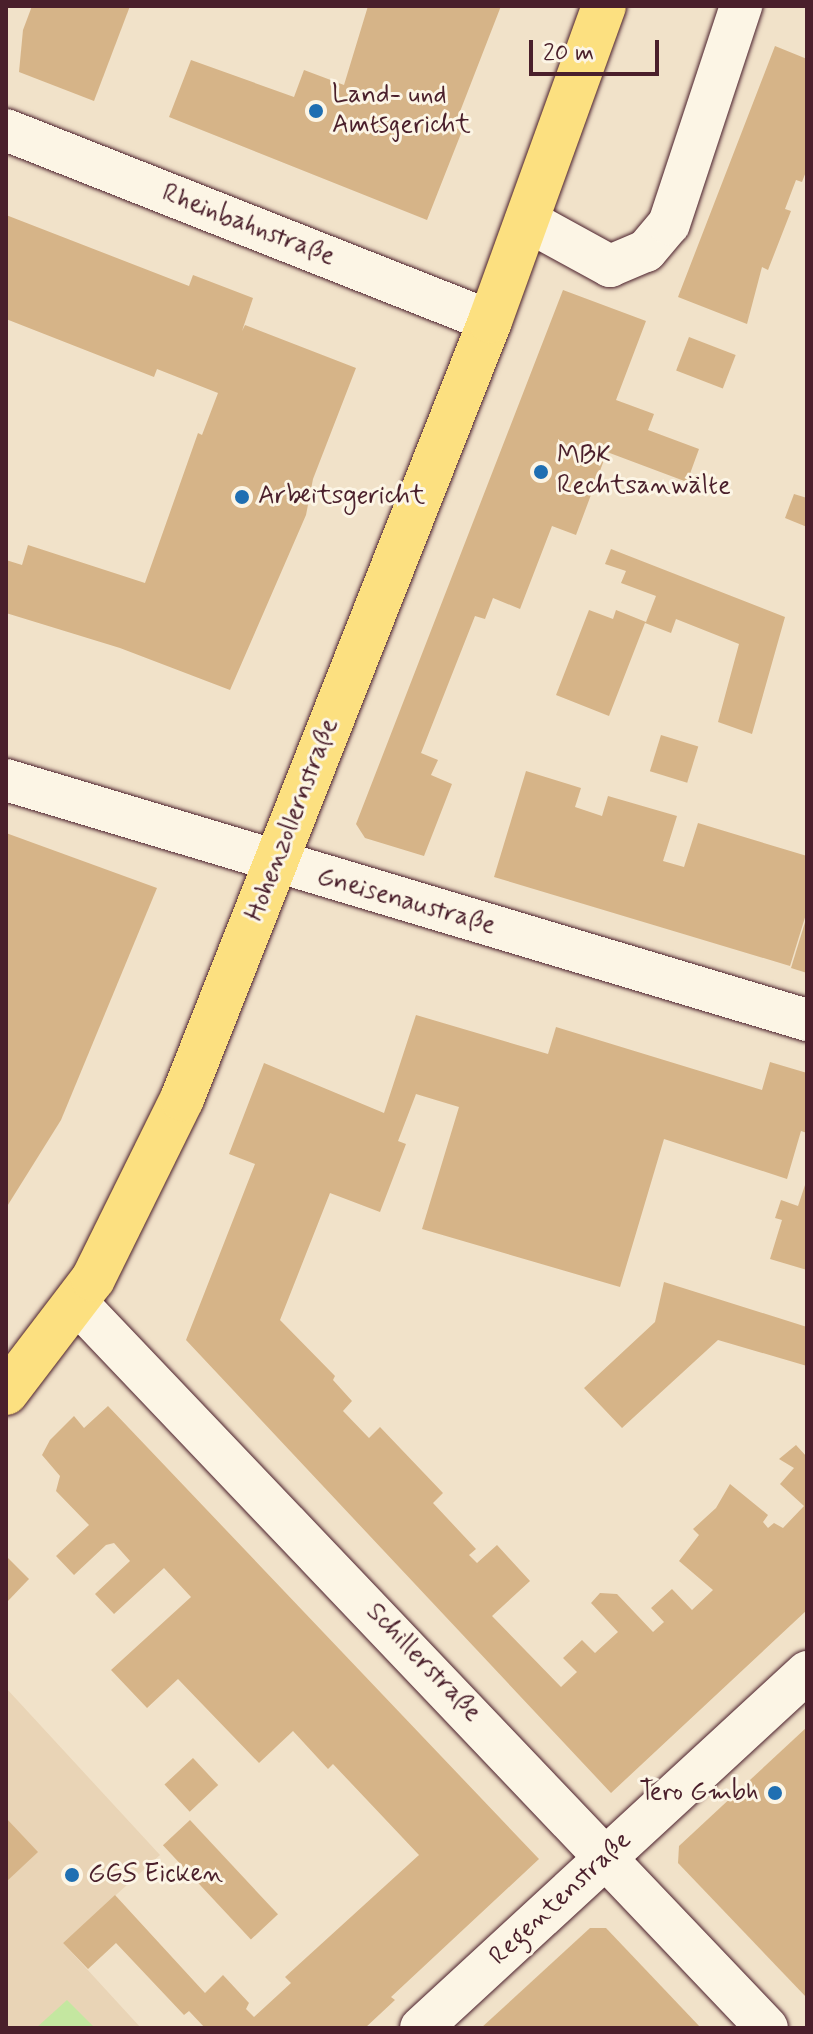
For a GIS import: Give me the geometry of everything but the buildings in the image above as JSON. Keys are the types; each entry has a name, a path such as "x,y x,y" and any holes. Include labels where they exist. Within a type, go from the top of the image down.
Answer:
{"main road":[{"name":"Hohenzollernstraße","path":"6,1393 93,1279 182,1099 490,321 604,6"}],"street":[{"path":"526,220 610,266 646,251 669,224 741,6"},
{"name":"Rheinbahnstraße","path":"6,130 490,321"},
{"name":"Gneisenaustraße","path":"6,780 807,1020"},
{"name":"Schillerstraße","path":"76,1302 607,1856 767,2028"},
{"name":"Regentenstraße","path":"421,2028 807,1672"}],"shaded area":[{"name":"GGS Eicken","path":"6,1688 160,1855 63,1943 141,2028 6,2028"}],"green space":[{"path":"67,2000 95,2028 36,2028"}],"place":[{"name":"Land- und Amtsgericht","path":"316,111"},
{"name":"MBK Rechtsanwälte","path":"541,472"},
{"name":"Arbeitsgericht","path":"242,497"},
{"name":"Tero Gmbh","path":"775,1793"},
{"name":"GGS Eicken","path":"72,1875"}]}
